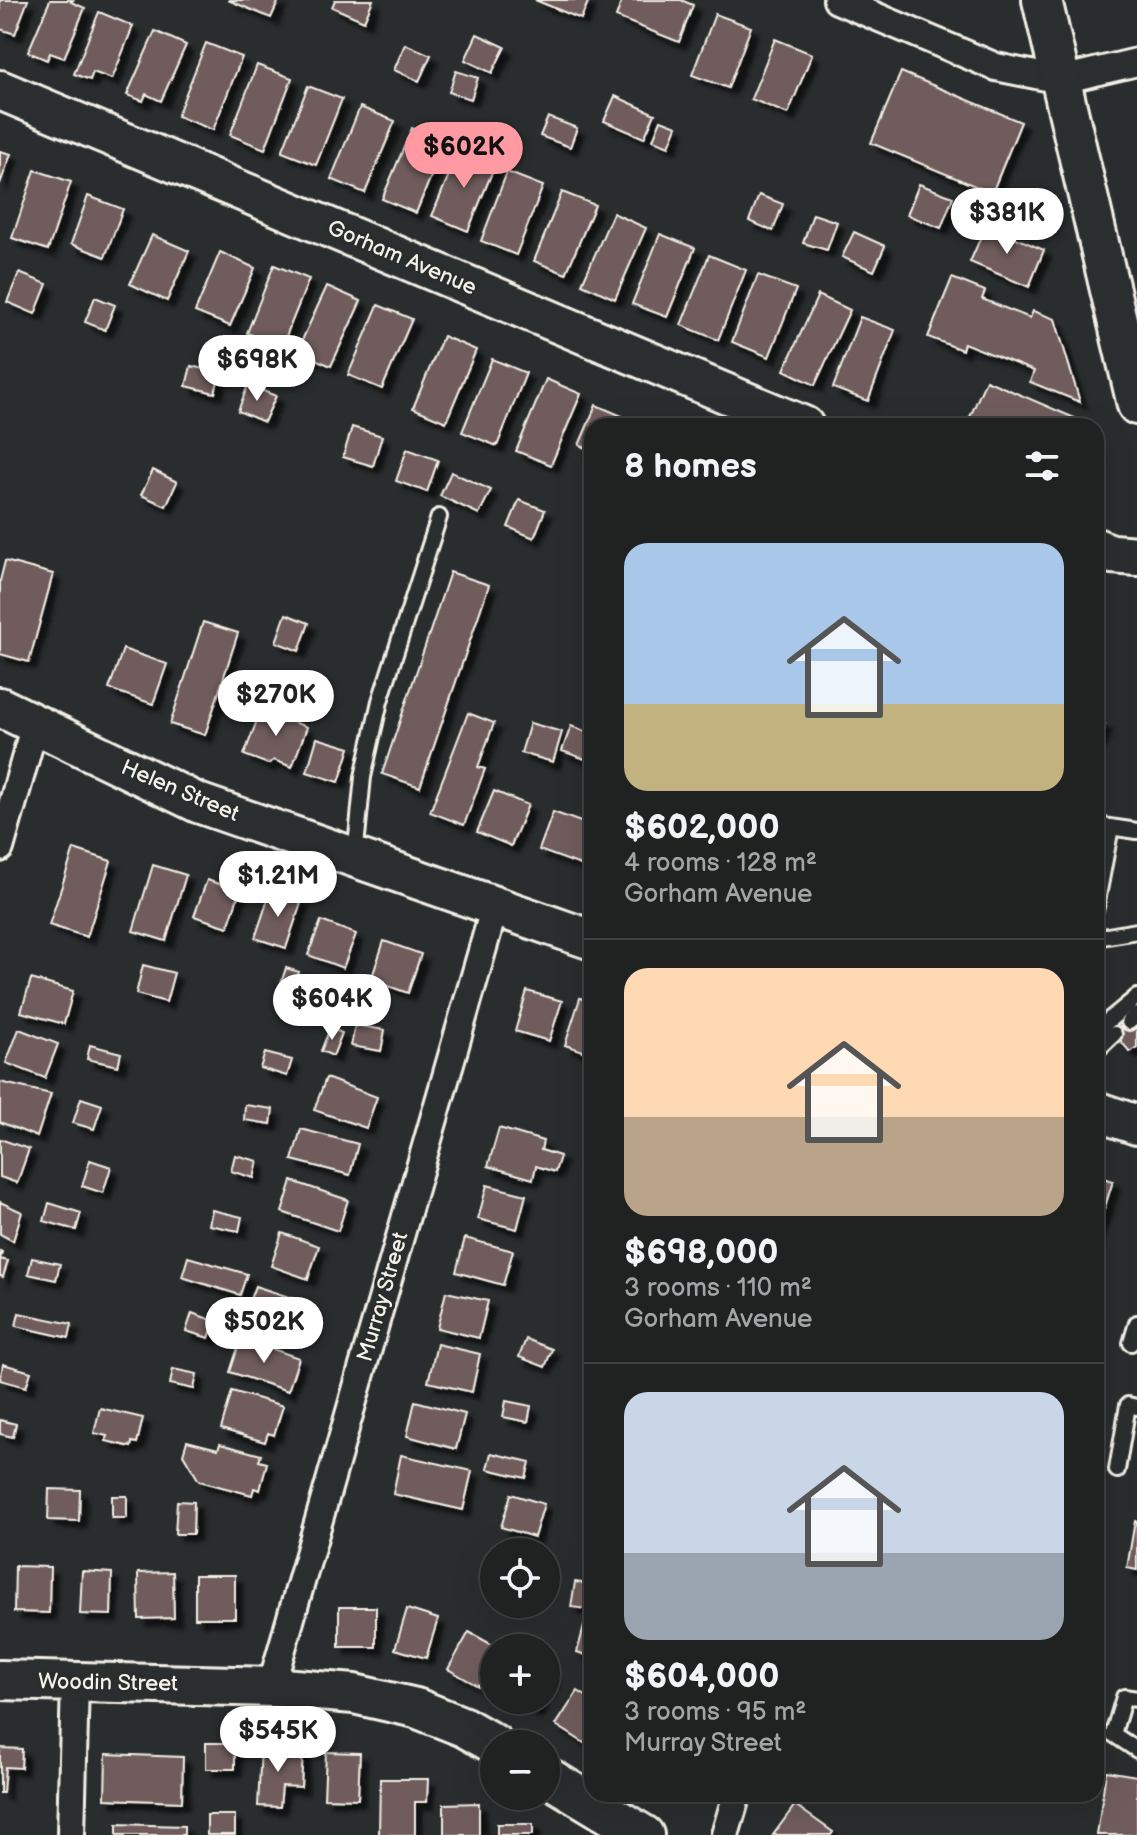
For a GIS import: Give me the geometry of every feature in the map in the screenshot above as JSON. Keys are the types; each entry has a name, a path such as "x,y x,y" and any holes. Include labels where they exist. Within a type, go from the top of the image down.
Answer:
{"main road":[{"path":"1042,0 1137,405"},
{"name":"Gorham Avenue","path":"0,90 785,418"},
{"path":"1104,551 1137,556"},
{"name":"Helen Street","path":"0,707 198,803 584,937"},
{"path":"1104,1114 1137,1125"},
{"name":"Woodin Street","path":"0,1680 271,1687 354,1694 416,1708 480,1736"},
{"path":"560,1784 584,1799"},
{"path":"589,1802 644,1835"}],"street":[{"path":"837,0 996,67 1061,80 1137,62"},
{"path":"0,848 35,724"},
{"name":"Murray Street","path":"271,1687 495,906"},
{"path":"71,1835 75,1682"},
{"path":"725,1835 735,1802"}],"lane":[{"path":"355,857 363,777 380,701 439,517"},
{"path":"1104,826 1137,831"},
{"path":"1104,937 1137,931"},
{"path":"1104,1024 1137,997"},
{"path":"1104,1043 1114,1034"},
{"path":"1131,1343 1137,1323"},
{"path":"1117,1470 1128,1405 1137,1407"},
{"path":"1137,1699 1124,1697 1113,1734 1137,1750"}],"building":[{"path":"0,0 28,0 15,34 0,29"},
{"path":"50,0 73,0 71,2 85,8 64,58 50,53 47,60 28,52"},
{"path":"228,0 279,0 271,18"},
{"path":"335,0 373,0 364,21 332,7"},
{"path":"535,0 589,0 581,19"},
{"path":"622,0 681,0 693,5 679,42 616,17"},
{"path":"99,12 133,26 112,79 93,72 90,80 74,74"},
{"path":"715,14 751,27 728,88 692,75"},
{"path":"155,31 186,45 161,101 146,94 143,101 127,95"},
{"path":"477,34 505,47 492,73 465,60"},
{"path":"775,39 812,54 788,114 751,99"},
{"path":"206,43 242,57 213,130 177,116"},
{"path":"405,44 431,55 419,81 394,70"},
{"path":"257,65 292,78 265,149 230,135"},
{"path":"456,71 478,78 471,99 449,92"},
{"path":"901,72 1021,122 992,193 871,143"},
{"path":"308,86 342,99 316,165 282,152"},
{"path":"615,96 655,114 644,138 604,121"},
{"path":"360,107 395,121 365,193 331,179"},
{"path":"548,117 577,128 570,147 540,136"},
{"path":"661,120 677,126 669,146 653,140"},
{"path":"412,128 445,142 416,213 382,199"},
{"path":"459,150 495,165 468,231 432,216"},
{"path":"0,151 11,154 0,184"},
{"path":"35,170 71,182 48,250 12,238"},
{"path":"507,172 543,186 516,255 481,241"},
{"path":"919,184 953,197 941,228 907,215"},
{"path":"562,192 595,205 566,274 534,261"},
{"path":"759,195 783,204 773,231 749,221"},
{"path":"88,196 123,209 105,257 71,244"},
{"path":"613,213 646,228 615,299 582,284"},
{"path":"813,214 837,222 827,250 803,243"},
{"path":"986,225 1044,250 1029,287 970,262"},
{"path":"854,232 885,246 874,271 842,257"},
{"path":"660,234 695,248 667,317 632,304"},
{"path":"152,235 189,251 167,301 130,284"},
{"path":"220,252 255,268 230,326 195,312"},
{"path":"709,255 746,270 718,340 681,325"},
{"path":"274,265 309,279 282,346 247,333"},
{"path":"19,273 47,284 35,314 7,302"},
{"path":"758,275 796,289 769,357 732,342"},
{"path":"952,278 985,291 982,299 1030,318 1033,311 1055,319 1080,402 1030,382 1034,371 964,343 962,350 928,337"},
{"path":"327,286 361,301 331,366 297,351"},
{"path":"818,295 850,310 815,385 784,370"},
{"path":"95,297 115,305 105,330 85,322"},
{"path":"378,305 412,319 382,389 348,375"},
{"path":"860,317 895,330 868,401 833,388"},
{"path":"443,336 476,350 446,422 413,408"},
{"path":"492,359 526,373 497,446 462,432"},
{"path":"191,366 220,373 215,393 186,386"},
{"path":"546,379 581,394 551,465 516,451"},
{"path":"986,380 1074,418 969,418"},
{"path":"248,385 276,396 264,422 238,411"},
{"path":"596,405 627,418 590,418"},
{"path":"352,427 382,436 373,466 343,457"},
{"path":"407,449 438,460 427,492 396,481"},
{"path":"153,470 177,482 166,506 141,495"},
{"path":"451,472 491,490 479,514 440,496"},
{"path":"519,500 545,510 534,538 508,527"},
{"path":"5,561 53,574 29,662 0,654 0,581"},
{"path":"450,572 489,585 420,787 382,774"},
{"path":"286,614 309,623 299,651 276,642"},
{"path":"203,622 238,633 205,735 170,724"},
{"path":"123,649 167,664 153,704 109,689"},
{"path":"279,708 296,714 293,722 307,727 292,767 274,760 268,764 244,755 261,710 276,716"},
{"path":"468,713 494,723 478,767 485,769 464,825 430,812"},
{"path":"530,723 562,732 553,762 521,753"},
{"path":"571,726 584,731 584,759 562,751"},
{"path":"317,738 350,748 339,782 307,772"},
{"path":"494,791 528,805 511,846 477,832"},
{"path":"553,812 584,823 584,866 539,850"},
{"path":"74,849 111,861 87,937 49,925"},
{"path":"153,865 186,875 166,941 133,931"},
{"path":"207,880 240,891 228,927 194,916"},
{"path":"271,890 302,900 286,948 255,938"},
{"path":"321,921 356,934 343,968 308,955"},
{"path":"384,941 421,954 408,993 371,980"},
{"path":"143,965 174,973 166,1002 136,994"},
{"path":"286,968 299,972 290,1000 277,995"},
{"path":"31,979 73,991 64,1024 21,1012"},
{"path":"527,991 562,1001 549,1041 515,1031"},
{"path":"580,998 584,999 584,1051 565,1045"},
{"path":"1117,1016 1137,1027 1137,1047 1130,1052 1106,1024"},
{"path":"355,1025 385,1030 381,1051 351,1046"},
{"path":"330,1028 342,1033 333,1056 321,1051"},
{"path":"19,1029 58,1044 45,1078 6,1063"},
{"path":"90,1045 121,1053 118,1066 87,1059"},
{"path":"265,1053 292,1060 287,1076 260,1068"},
{"path":"326,1078 377,1097 366,1128 314,1110"},
{"path":"0,1082 51,1094 37,1137 0,1122"},
{"path":"81,1098 102,1105 94,1129 73,1123"},
{"path":"245,1105 273,1109 271,1124 244,1120"},
{"path":"499,1128 543,1141 541,1150 560,1156 555,1172 536,1166 533,1179 488,1166"},
{"path":"301,1129 358,1144 350,1175 292,1160"},
{"path":"0,1139 29,1149 17,1183 0,1177"},
{"path":"235,1155 258,1161 254,1178 231,1171"},
{"path":"90,1160 111,1167 103,1193 82,1186"},
{"path":"1104,1178 1113,1181 1104,1210"},
{"path":"292,1181 348,1200 338,1231 282,1212"},
{"path":"487,1185 526,1195 517,1229 478,1219"},
{"path":"0,1202 22,1212 13,1241 0,1234"},
{"path":"49,1203 81,1213 76,1230 44,1221"},
{"path":"212,1210 242,1217 239,1231 209,1225"},
{"path":"282,1233 319,1246 308,1279 271,1266"},
{"path":"465,1238 513,1251 503,1285 456,1272"},
{"path":"188,1257 247,1274 240,1295 182,1277"},
{"path":"32,1258 60,1264 56,1280 28,1274"},
{"path":"0,1259 8,1261 3,1277 0,1276"},
{"path":"255,1286 307,1303 297,1336 255,1322 260,1309 248,1305"},
{"path":"446,1292 488,1301 479,1338 437,1328"},
{"path":"19,1313 72,1324 69,1338 16,1326"},
{"path":"192,1313 215,1321 209,1338 186,1331"},
{"path":"241,1338 299,1358 288,1391 230,1372"},
{"path":"526,1339 552,1349 545,1367 519,1357"},
{"path":"437,1344 480,1354 472,1392 428,1382"},
{"path":"3,1364 31,1372 26,1387 0,1380"},
{"path":"173,1369 197,1374 194,1389 170,1384"},
{"path":"232,1391 283,1406 274,1435 268,1433 265,1442 221,1429"},
{"path":"415,1401 465,1414 456,1449 407,1436"},
{"path":"506,1401 531,1406 528,1422 503,1417"},
{"path":"100,1408 143,1418 137,1443 132,1442 131,1447 106,1441 107,1436 94,1433"},
{"path":"0,1420 16,1424 13,1437 0,1434"},
{"path":"187,1441 218,1449 220,1444 261,1455 259,1461 267,1463 260,1490 254,1488 252,1495 199,1481 183,1454"},
{"path":"491,1453 530,1462 526,1478 487,1469"},
{"path":"401,1455 472,1471 463,1510 393,1494"},
{"path":"49,1489 80,1490 79,1521 48,1520"},
{"path":"511,1494 544,1504 534,1537 501,1527"},
{"path":"112,1496 127,1496 127,1518 112,1518"},
{"path":"177,1501 194,1502 193,1534 175,1534"},
{"path":"1137,1522 1137,1570 1127,1568"},
{"path":"15,1566 50,1567 49,1613 14,1612"},
{"path":"82,1571 112,1573 111,1615 80,1614"},
{"path":"173,1572 174,1618 139,1619 138,1573"},
{"path":"195,1575 235,1575 235,1618 195,1618"},
{"path":"575,1582 584,1583 584,1609 571,1607"},
{"path":"339,1607 376,1607 376,1647 339,1647"},
{"path":"407,1609 438,1619 426,1658 395,1649"},
{"path":"584,1627 584,1654 577,1652"},
{"path":"469,1632 480,1638 478,1686 448,1669"},
{"path":"578,1691 584,1695 584,1743 556,1725"},
{"path":"206,1743 235,1743 235,1769 206,1769"},
{"path":"0,1748 22,1749 21,1768 5,1767 3,1793 0,1793"},
{"path":"261,1748 303,1750 301,1787 282,1786 280,1807 258,1806"},
{"path":"326,1752 360,1753 358,1799 324,1798"},
{"path":"106,1754 183,1757 182,1802 105,1799"},
{"path":"1106,1771 1137,1776 1137,1835 1097,1835"},
{"path":"380,1779 428,1779 427,1802 415,1802 415,1835 379,1835"},
{"path":"479,1803 479,1835 444,1835 444,1804"},
{"path":"795,1805 833,1832 831,1835 773,1835"},
{"path":"207,1815 235,1815 235,1835 207,1835"},
{"path":"117,1824 184,1826 184,1835 117,1835"},
{"path":"497,1824 533,1824 533,1835 497,1835"}]}
